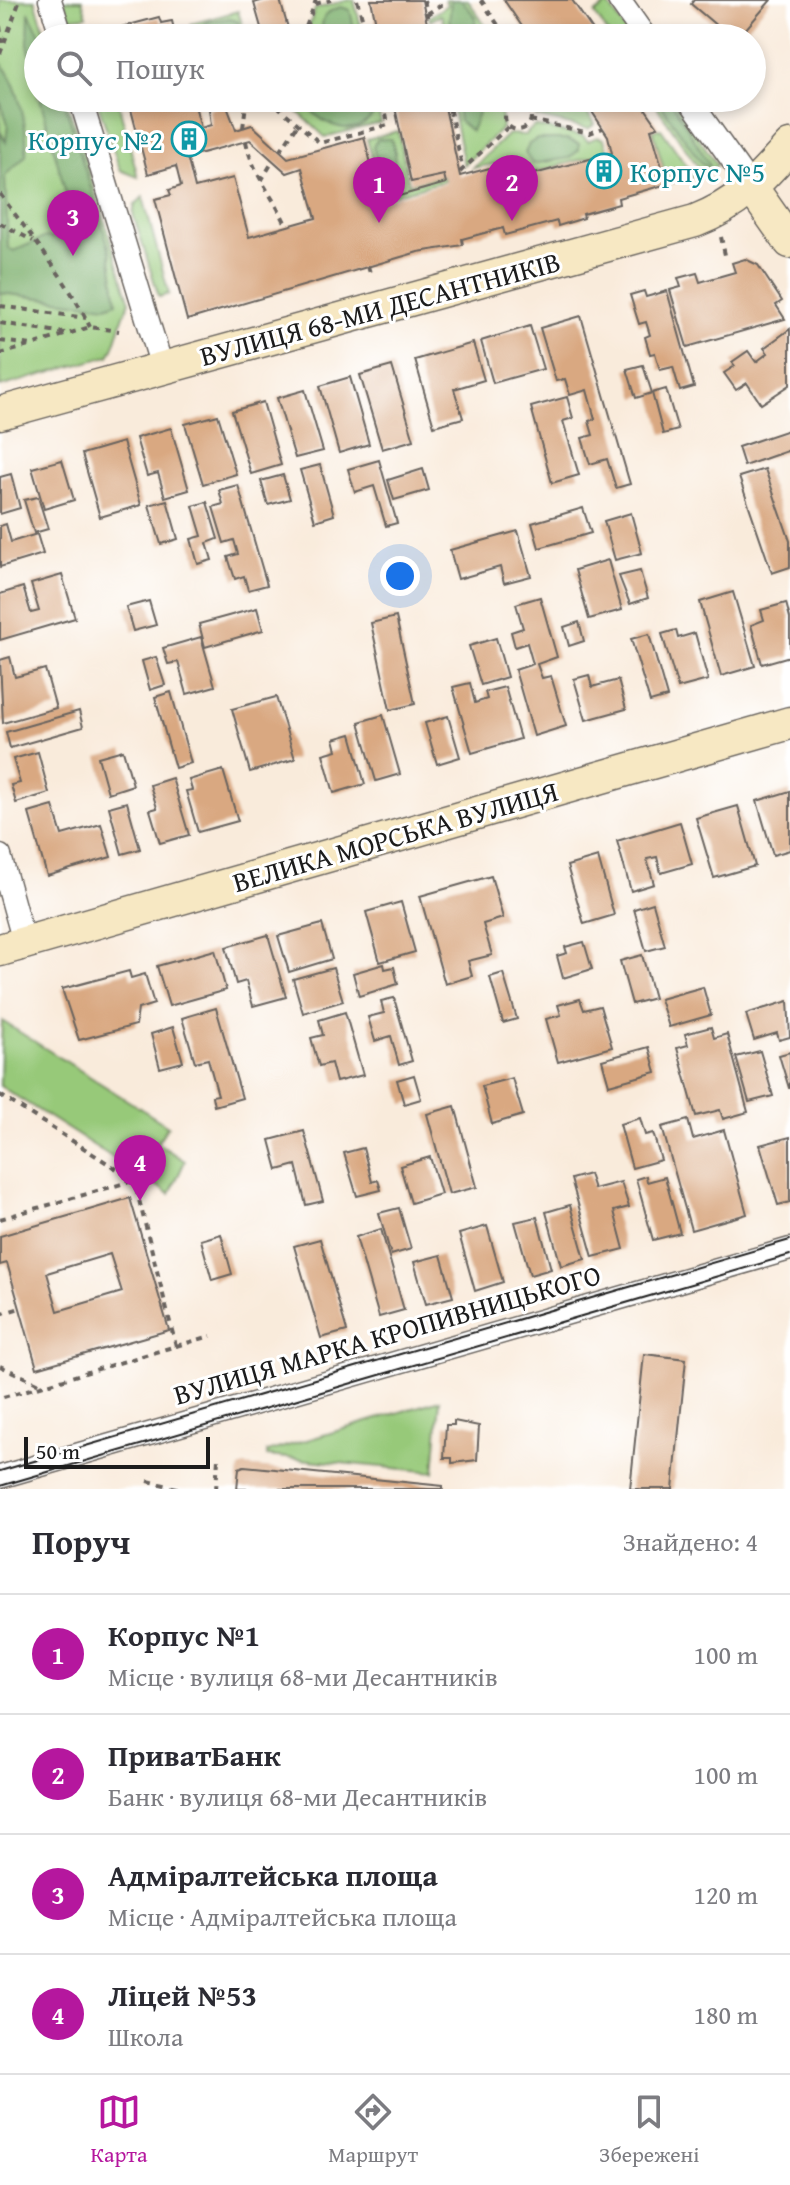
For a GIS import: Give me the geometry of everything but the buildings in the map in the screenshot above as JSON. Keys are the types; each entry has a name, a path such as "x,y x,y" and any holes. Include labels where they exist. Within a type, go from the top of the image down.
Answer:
{"street":[{"path":"50,0 58,24"},
{"path":"619,0 636,24"},
{"path":"84,112 162,367"},
{"path":"698,112 790,242"},
{"name":"ВУЛИЦЯ 68-МИ ДЕСАНТНИКІВ","path":"0,413 695,221 727,209 752,188 790,146"},
{"name":"ВЕЛИКА МОРСЬКА ВУЛИЦЯ","path":"12,946 790,723"},
{"path":"0,856 12,946"},
{"name":"ВУЛИЦЯ МАРКА КРОПИВНИЦЬКОГО","path":"0,1477 790,1249"}],"path":[{"path":"0,54 20,0"},
{"path":"307,24 314,2 331,0"},
{"path":"357,0 364,24"},
{"path":"424,0 430,24"},
{"path":"427,14 443,4 441,0"},
{"path":"481,0 497,24"},
{"path":"0,26 2,44"},
{"path":"243,128 245,112"},
{"path":"284,112 320,143 388,125 386,112"},
{"path":"450,112 462,171 509,126"},
{"path":"506,112 509,126"},
{"path":"528,112 530,120"},
{"path":"509,126 520,130 530,120"},
{"path":"530,120 590,133 603,128"},
{"path":"280,151 298,124"},
{"path":"246,141 250,163 278,206 287,227"},
{"path":"261,181 273,161"},
{"path":"0,194 64,277 90,327"},
{"path":"0,223 34,242"},
{"path":"368,266 371,277"},
{"path":"0,306 86,318"},
{"path":"0,323 68,334"},
{"path":"0,354 90,327 119,331"},
{"path":"0,341 32,345"},
{"path":"0,1095 134,1180 176,1346"},
{"path":"0,1219 134,1180"},
{"path":"0,1314 20,1308"},
{"path":"0,1398 211,1336"},
{"path":"0,1366 43,1385"},
{"path":"216,1489 218,1458"},
{"path":"148,1481 181,1489"}],"green space":[{"path":"0,0 35,0 43,24 24,24 24,112 70,112 130,302 109,356 0,387"},
{"path":"64,0 82,0 87,16 70,18"},
{"path":"354,0 360,24 310,24 315,9"},
{"path":"445,0 468,0 484,24 444,24 441,15 430,21 429,17 447,5"},
{"path":"451,0 462,0 476,18 475,24 449,24"},
{"path":"608,4 622,24 602,24 595,14"},
{"path":"341,7 350,10 353,24 322,24 330,11"},
{"path":"238,11 242,24 191,24"},
{"path":"230,18 238,24 205,24"},
{"path":"0,62 17,93 26,144 26,155 5,176 8,248 14,251 46,237 80,243 60,211 67,208 68,201 44,112 67,112 110,251 117,302 107,306 0,293 0,131 6,142 8,124 0,101"},
{"path":"101,112 121,112 138,177 120,170"},
{"path":"298,112 378,112 381,123 325,137"},
{"path":"314,112 373,112 373,115 358,127 349,128 332,124"},
{"path":"453,112 501,112 502,128 464,165"},
{"path":"458,112 478,112 471,131 459,121"},
{"path":"534,112 586,112 595,124 588,129 536,117"},
{"path":"661,112 681,112 717,165 703,174"},
{"path":"666,112 678,112 710,165 707,167"},
{"path":"534,126 583,136 588,141 597,137 604,139 608,152 532,173 523,170 504,176 500,163 473,168 508,134 525,135"},
{"path":"661,129 694,176 668,184 653,130"},
{"path":"398,131 409,184 443,176 444,181 383,198 367,139"},
{"path":"378,139 391,139 395,152 393,180 385,175 377,161 373,146"},
{"path":"537,139 567,139 579,144 579,150 569,158 532,164 525,153 529,144"},
{"path":"143,197 169,294 159,297 133,214 135,205"},
{"path":"2,1021 168,1126 157,1143 185,1161 170,1194 0,1086"},
{"path":"440,1400 434,1472 267,1456 267,1452"}],"tram line":[{"path":"0,1471 790,1240"},
{"path":"0,1486 790,1255"}],"place":[{"name":"Корпус №2","path":"189,139"},
{"name":"Корпус №5","path":"604,171"},
{"name":"ПриватБанк","path":"512,221"},
{"name":"Корпус №1","path":"379,223"},
{"name":"Адміралтейська площа","path":"73,256"},
{"name":"Ліцей №53","path":"140,1201"}]}
